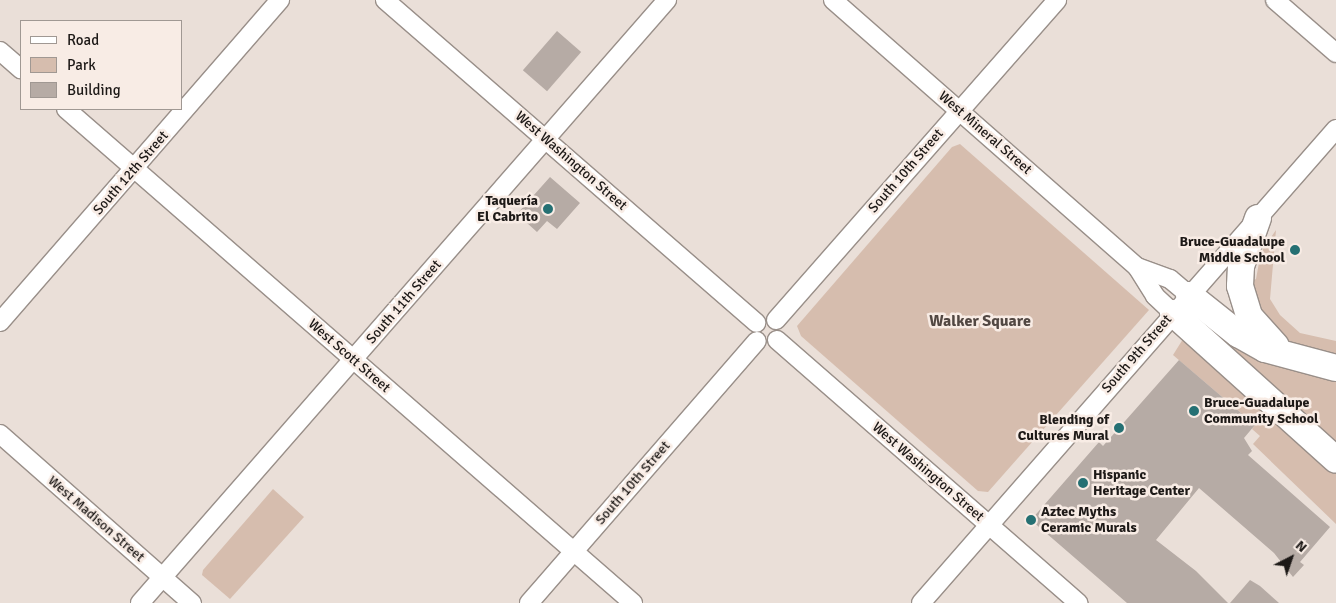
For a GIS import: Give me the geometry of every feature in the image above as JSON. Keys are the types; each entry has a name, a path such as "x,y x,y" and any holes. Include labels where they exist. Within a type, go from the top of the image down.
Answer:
{"highway":[{"path":"1258,218 1240,266 1240,286 1249,316 1259,331 1291,357"},
{"path":"1181,304 1265,349 1336,368"},
{"path":"1181,304 1336,460"}],"street":[{"name":"South 12th Street","path":"0,322 280,0"},
{"name":"West Washington Street","path":"385,0 547,138 756,323"},
{"name":"South 11th Street","path":"140,603 667,0"},
{"name":"West Mineral Street","path":"832,0 1137,267 1170,279 1181,304"},
{"name":"South 10th Street","path":"776,320 1057,0"},
{"path":"1275,0 1336,53"},
{"path":"0,51 20,68"},
{"name":"West Scott Street","path":"67,110 633,603"},
{"name":"South 9th Street","path":"921,603 987,524 1336,128"},
{"path":"763,318 776,320 781,333 777,340 765,344 757,341 753,334 756,323 763,318"},
{"name":"West Washington Street","path":"777,340 1079,603"},
{"name":"South 10th Street","path":"529,603 757,341"},
{"name":"West Madison Street","path":"0,434 192,603"}],"green space":[{"path":"960,144 1149,310 988,492 978,491 801,336 797,326 952,147"},
{"path":"1276,230 1270,299 1280,315 1300,333 1336,341 1336,358 1287,344 1262,321 1248,283 1256,279 1261,252"},
{"path":"1222,335 1336,377 1336,450 1219,339"},
{"path":"1183,339 1336,471 1336,524 1253,444 1260,436 1252,429 1255,425 1173,355"},
{"path":"273,489 304,517 230,599 202,575 203,570"}],"building":[{"path":"557,31 581,52 547,91 523,70"},
{"name":"Taquería El Cabrito","path":"550,177 580,203 557,229 547,221 537,232 517,214"},
{"path":"1179,360 1255,425 1244,438 1252,451 1248,455 1330,527 1300,562 1304,565 1293,577 1274,553 1199,488 1156,540 1196,571 1228,603 1127,603 1031,520 1099,442 1103,446"},
{"path":"1250,580 1260,586 1279,603 1230,603"}],"place":[{"name":"Taquería El Cabrito","path":"548,209"},
{"name":"Bruce-Guadalupe Middle School","path":"1295,250"},
{"name":"Bruce-Guadalupe Community School","path":"1194,411"},
{"name":"Blending of Cultures Mural","path":"1119,428"},
{"name":"Hispanic Heritage Center","path":"1083,483"},
{"name":"Aztec Myths Ceramic Murals","path":"1031,520"}],"district":[{"name":"Walker Square","path":"980,321"}]}
